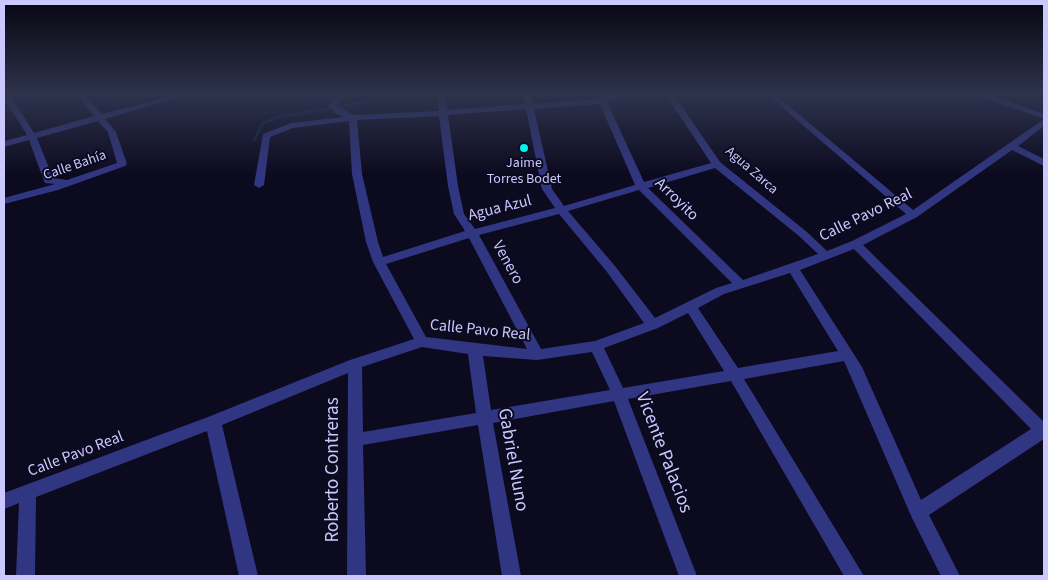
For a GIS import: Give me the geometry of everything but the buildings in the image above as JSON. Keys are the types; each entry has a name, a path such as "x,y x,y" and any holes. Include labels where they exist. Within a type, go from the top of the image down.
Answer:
{"street":[{"path":"23,122 32,136 49,181 71,182"},
{"path":"4,144 82,122"},
{"name":"Calle Bahía","path":"4,202 71,182 122,164 112,132 104,122"},
{"path":"259,185 266,136 291,126 321,122"},
{"path":"353,122 357,174 372,242 379,262 422,342"},
{"name":"Venero","path":"445,122 455,200 459,214 472,233 537,354"},
{"path":"534,122 547,189 561,210 611,269 653,325"},
{"name":"Arroyito","path":"613,122 641,187 740,284"},
{"name":"Agua Zarca","path":"689,122 717,164 803,234 826,256"},
{"path":"805,122 913,215"},
{"name":"Calle Pavo Real","path":"4,501 213,422 355,364 422,342 475,350 537,354 596,346 653,325 720,291 793,268 856,244 913,215 970,177 1044,122"},
{"path":"1011,146 1044,162"},
{"name":"Agua Azul","path":"379,262 472,233 561,210 717,164"},
{"path":"856,244 1044,431 918,512"},
{"path":"793,268 855,367 918,512 951,576"},
{"path":"690,306 734,374 855,576"},
{"name":"Vicente Palacios","path":"596,346 619,394 688,576"},
{"name":"Gabriel Nuno","path":"475,350 484,418 512,576"},
{"path":"355,440 848,355"},
{"name":"Roberto Contreras","path":"355,364 356,576"},
{"path":"213,422 249,576"},
{"path":"25,576 28,492"}],"waterway":[{"path":"254,140 263,123 265,122"}],"place":[{"name":"Jaime Torres Bodet","path":"524,148"}]}
